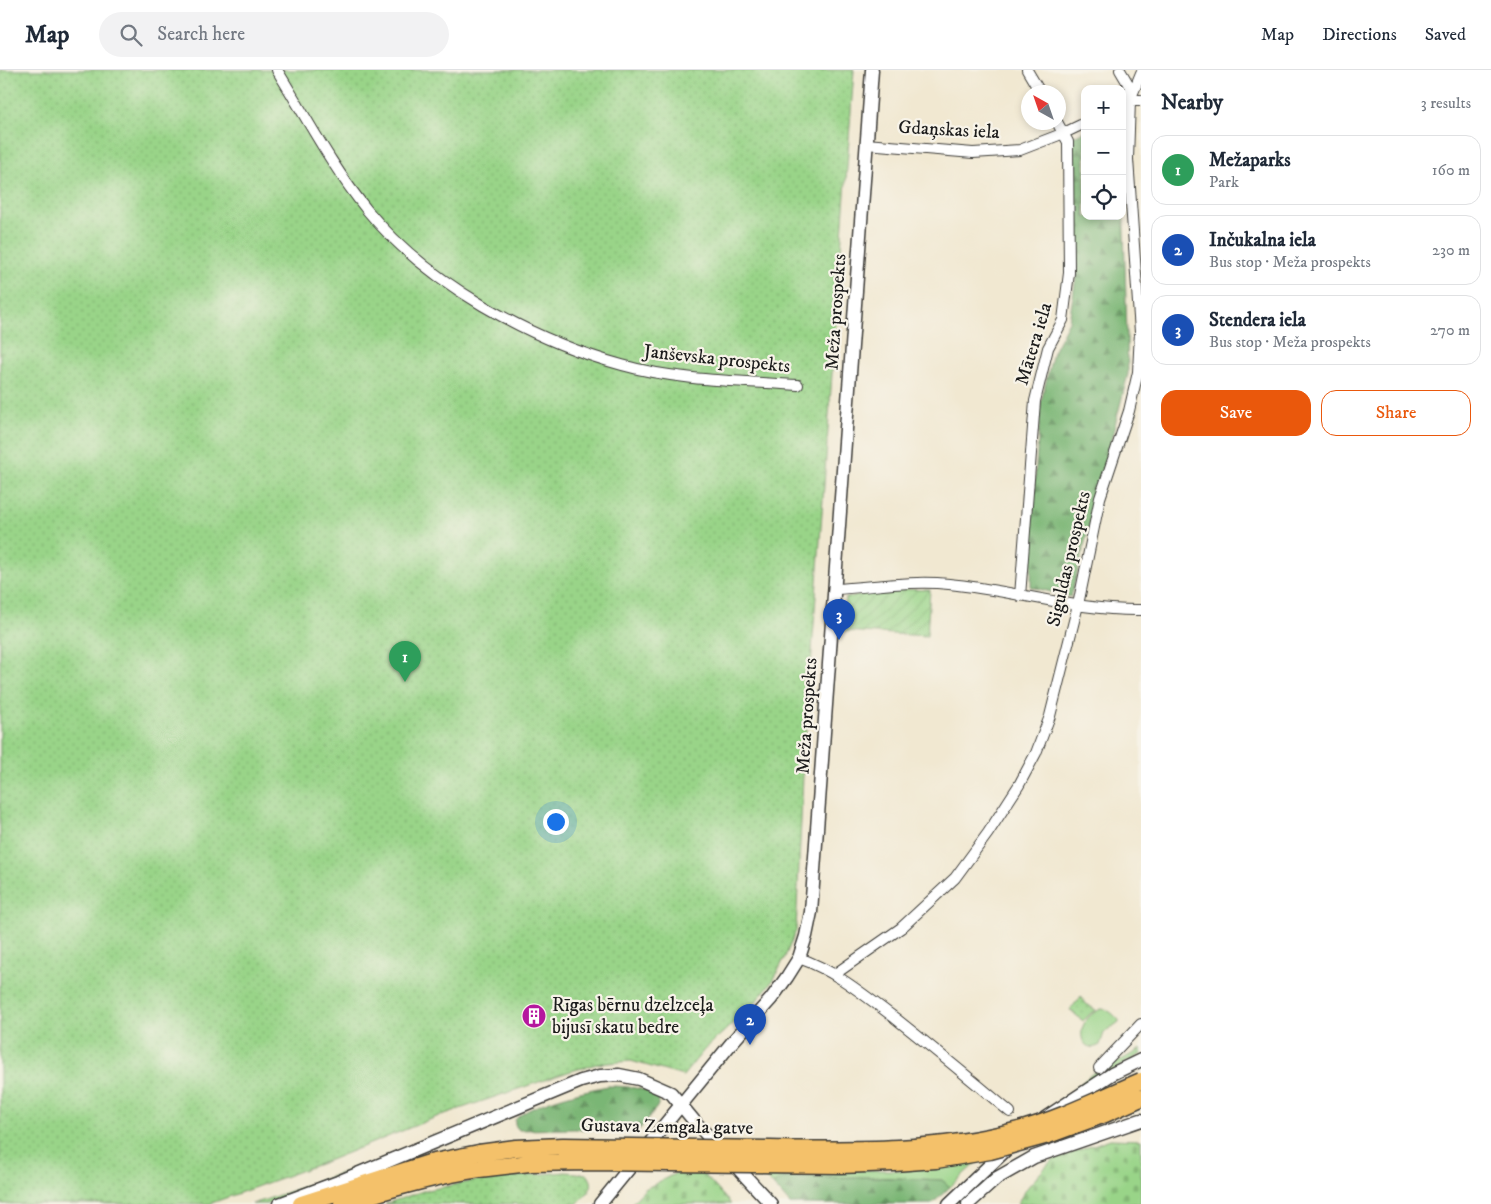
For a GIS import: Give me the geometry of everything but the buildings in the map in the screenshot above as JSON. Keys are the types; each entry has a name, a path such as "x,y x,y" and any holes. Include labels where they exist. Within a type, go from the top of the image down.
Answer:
{"main road":[{"name":"Gustava Zemgala gatve","path":"342,1204 404,1184 448,1174 516,1148 563,1146 866,1150 930,1145 978,1138 1015,1131 1074,1111 1141,1081"},
{"name":"Gustava Zemgala gatve","path":"301,1204 429,1163 479,1161 841,1165 936,1160 990,1151 1048,1135 1096,1118 1141,1098"}],"street":[{"name":"Janševska prospekts","path":"277,70 329,156 367,210 392,238 413,257 479,305 552,339 622,365 669,374 798,385"},
{"name":"Meža prospekts","path":"600,1204 734,1040 771,999 799,958 806,936 811,912 872,70"},
{"path":"1027,70 1036,85"},
{"path":"1120,70 1130,87 1126,102 1141,100"},
{"name":"Siguldas prospekts","path":"835,974 901,928 955,878 988,834 1019,785 1036,753 1050,716 1078,605 1100,498 1129,411 1138,372 1140,332 1128,160 1126,102 1141,73"},
{"name":"Gdaņskas iela","path":"866,144 973,153 1020,150 1081,125"},
{"name":"Mātera iela","path":"1020,596 1034,401 1048,348 1063,320 1069,273 1068,142 1064,133"},
{"path":"835,589 925,582 980,588 1112,610 1141,610"},
{"path":"799,958 843,978 948,1060 1010,1112"},
{"path":"1099,1068 1141,1024"},
{"path":"949,1204 1012,1144 1059,1108 1112,1074 1141,1060"},
{"path":"279,1204 338,1182 581,1081 600,1076 619,1075 638,1078 671,1093 771,1204"},
{"path":"1059,1108 1060,1128 1068,1136 1080,1141"},
{"path":"968,1204 997,1178 1034,1157 1141,1120"}],"green space":[{"path":"0,70 854,70 803,776 796,931 774,979 754,1004 704,1050 683,1076 631,1061 597,1064 571,1071 439,1116 325,1162 209,1204 0,1204"},
{"path":"1081,133 1081,220 1124,220 1128,374 1071,597 1031,587 1032,516 1041,402 1053,352 1069,321 1077,271 1071,137"},
{"path":"896,589 930,590 927,636 843,631 846,598"},
{"path":"1081,996 1085,1003 1096,1010 1083,1021 1070,1010"},
{"path":"1101,1009 1111,1013 1119,1022 1104,1033 1100,1045 1088,1046 1084,1042 1082,1029 1085,1021"},
{"path":"1141,1049 1141,1054 1070,1093 1094,1072 1103,1070"},
{"path":"608,1086 635,1088 661,1096 657,1107 639,1130 519,1130 515,1125 515,1120 532,1108 573,1094"},
{"path":"1110,1139 1141,1140 1141,1204 1017,1204 1026,1189 1052,1160"},
{"path":"980,1159 950,1187 942,1180 871,1177 782,1178 773,1185 763,1174 762,1170 906,1170"},
{"path":"361,1166 267,1204 252,1204 265,1200"},
{"path":"699,1169 731,1204 631,1204 645,1189 676,1173"},
{"path":"566,1172 587,1174 590,1179 590,1190 577,1204 385,1204 423,1191 484,1179"},
{"path":"871,1177 942,1180 950,1187 932,1204 790,1204 773,1185 781,1178"}],"place":[{"name":"Stendera iela","path":"839,640"},
{"name":"Mežaparks","path":"405,682"},
{"name":"Rīgas bērnu dzelzceļa bijusī skatu bedre","path":"534,1016"},
{"name":"Inčukalna iela","path":"750,1045"}]}
